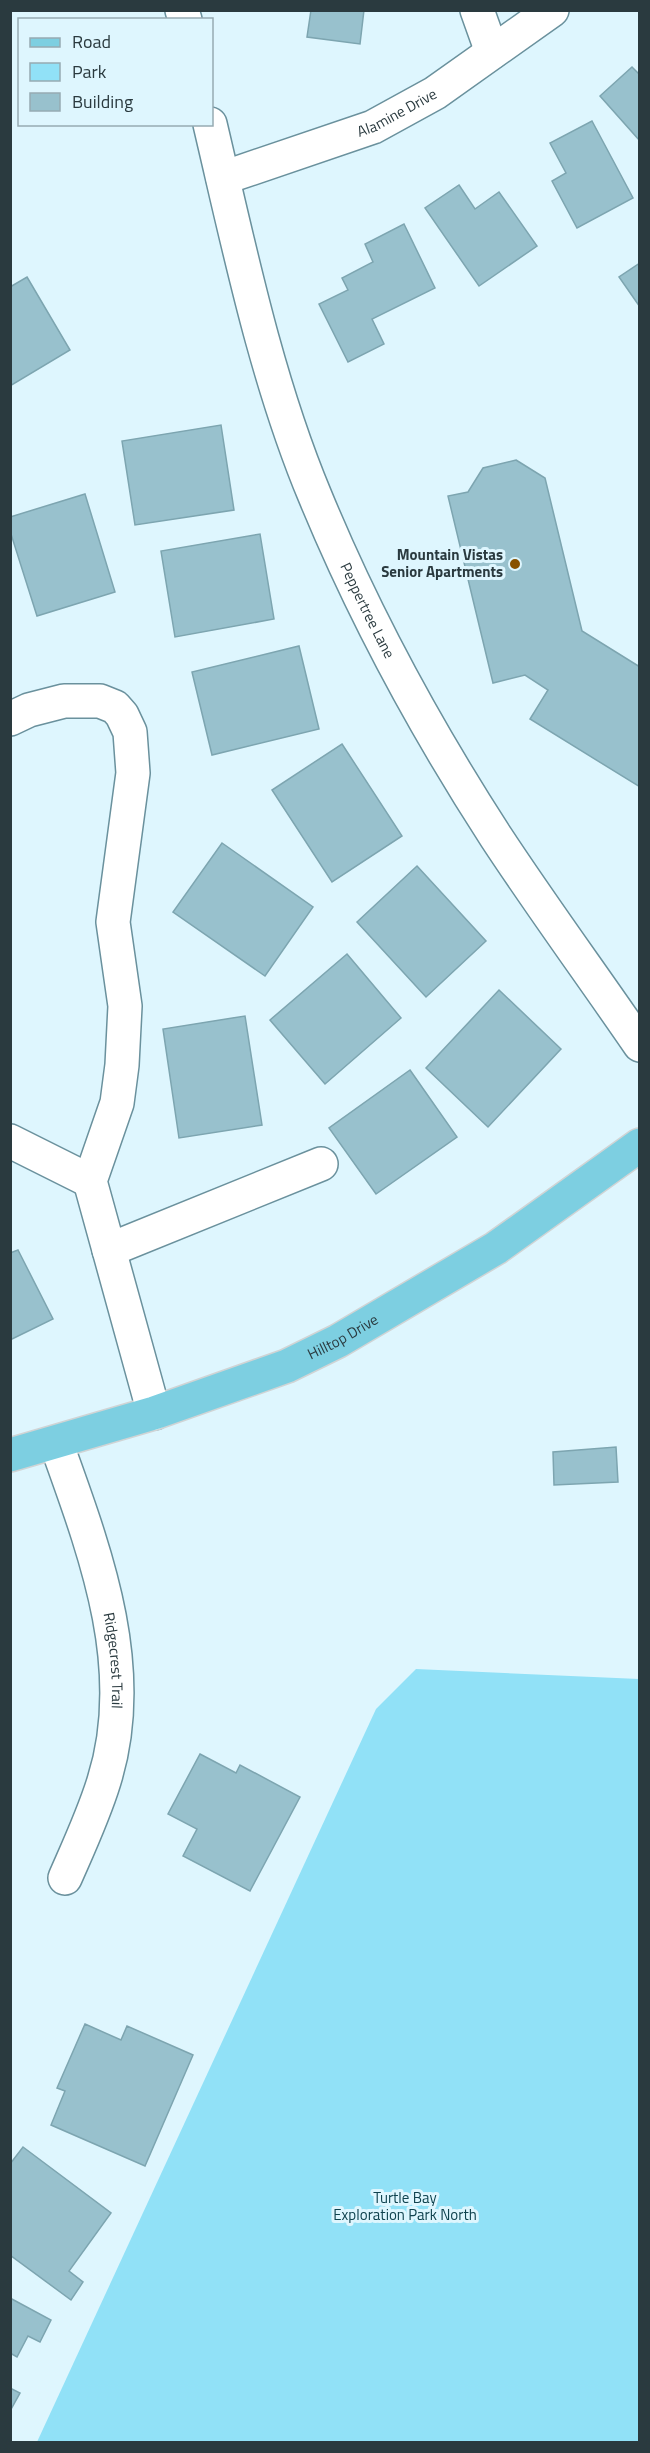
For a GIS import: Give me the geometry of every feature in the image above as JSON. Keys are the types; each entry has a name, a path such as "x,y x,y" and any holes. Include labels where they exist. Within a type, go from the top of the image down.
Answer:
{"main road":[{"name":"Hilltop Drive","path":"10,1455 154,1413 287,1366 338,1341 496,1248 639,1145"}],"street":[{"path":"477,10 492,52"},
{"name":"Alamine Drive","path":"223,178 373,127 435,93 552,10"},
{"name":"Peppertree Lane","path":"210,126 252,294 299,454 314,494 374,625 413,700 495,836 639,1045"},
{"path":"10,719 29,710 64,701 100,701 115,707 122,715 130,732 133,773 114,922 125,1006 122,1065 117,1103 90,1181 154,1413"},
{"path":"10,1141 90,1181"},
{"path":"109,1250 321,1164"},
{"name":"Ridgecrest Trail","path":"56,1443 98,1565 112,1626 115,1667 114,1727 105,1779 65,1878"}],"green space":[{"name":"Turtle Bay Exploration Park North","path":"416,1669 639,1679 639,2442 37,2442 376,1709"}],"building":[{"path":"311,10 364,10 360,44 307,37"},
{"path":"632,67 640,75 640,141 600,96"},
{"path":"592,121 633,198 577,228 552,181 566,173 550,143"},
{"path":"459,185 475,209 499,192 537,246 479,286 425,208"},
{"path":"404,224 435,288 372,319 384,344 348,362 319,304 348,290 342,278 373,262 365,244"},
{"path":"640,263 640,307 619,277"},
{"path":"27,277 70,350 10,386 10,287"},
{"path":"221,425 234,510 135,525 122,441"},
{"name":"Mountain Vistas Senior Apartments","path":"516,460 545,478 582,631 640,667 640,787 530,719 548,690 525,675 493,683 448,496 468,492 483,468"},
{"path":"85,494 115,592 37,616 10,531 10,517"},
{"path":"260,534 274,619 175,637 161,551"},
{"path":"299,646 319,729 212,755 192,672"},
{"path":"342,744 402,836 332,882 272,790"},
{"path":"222,843 313,907 265,976 173,912"},
{"path":"417,866 486,941 426,997 357,922"},
{"path":"347,954 401,1018 325,1084 270,1020"},
{"path":"499,990 561,1049 488,1127 426,1068"},
{"path":"245,1016 262,1125 179,1138 163,1029"},
{"path":"410,1070 457,1137 376,1194 329,1128"},
{"path":"18,1250 53,1319 10,1340 10,1253"},
{"path":"616,1447 618,1482 554,1485 553,1452"},
{"path":"200,1754 236,1773 240,1765 300,1797 250,1891 183,1856 197,1829 168,1814"},
{"path":"85,2024 121,2040 127,2026 193,2055 145,2166 51,2125 65,2091 57,2088"},
{"path":"23,2147 111,2213 69,2271 83,2282 71,2300 10,2255 10,2164"},
{"path":"10,2298 51,2320 40,2342 28,2336 17,2357 10,2353"},
{"path":"10,2388 20,2393 10,2411"}],"place":[{"name":"Mountain Vistas Senior Apartments","path":"515,564"}]}
